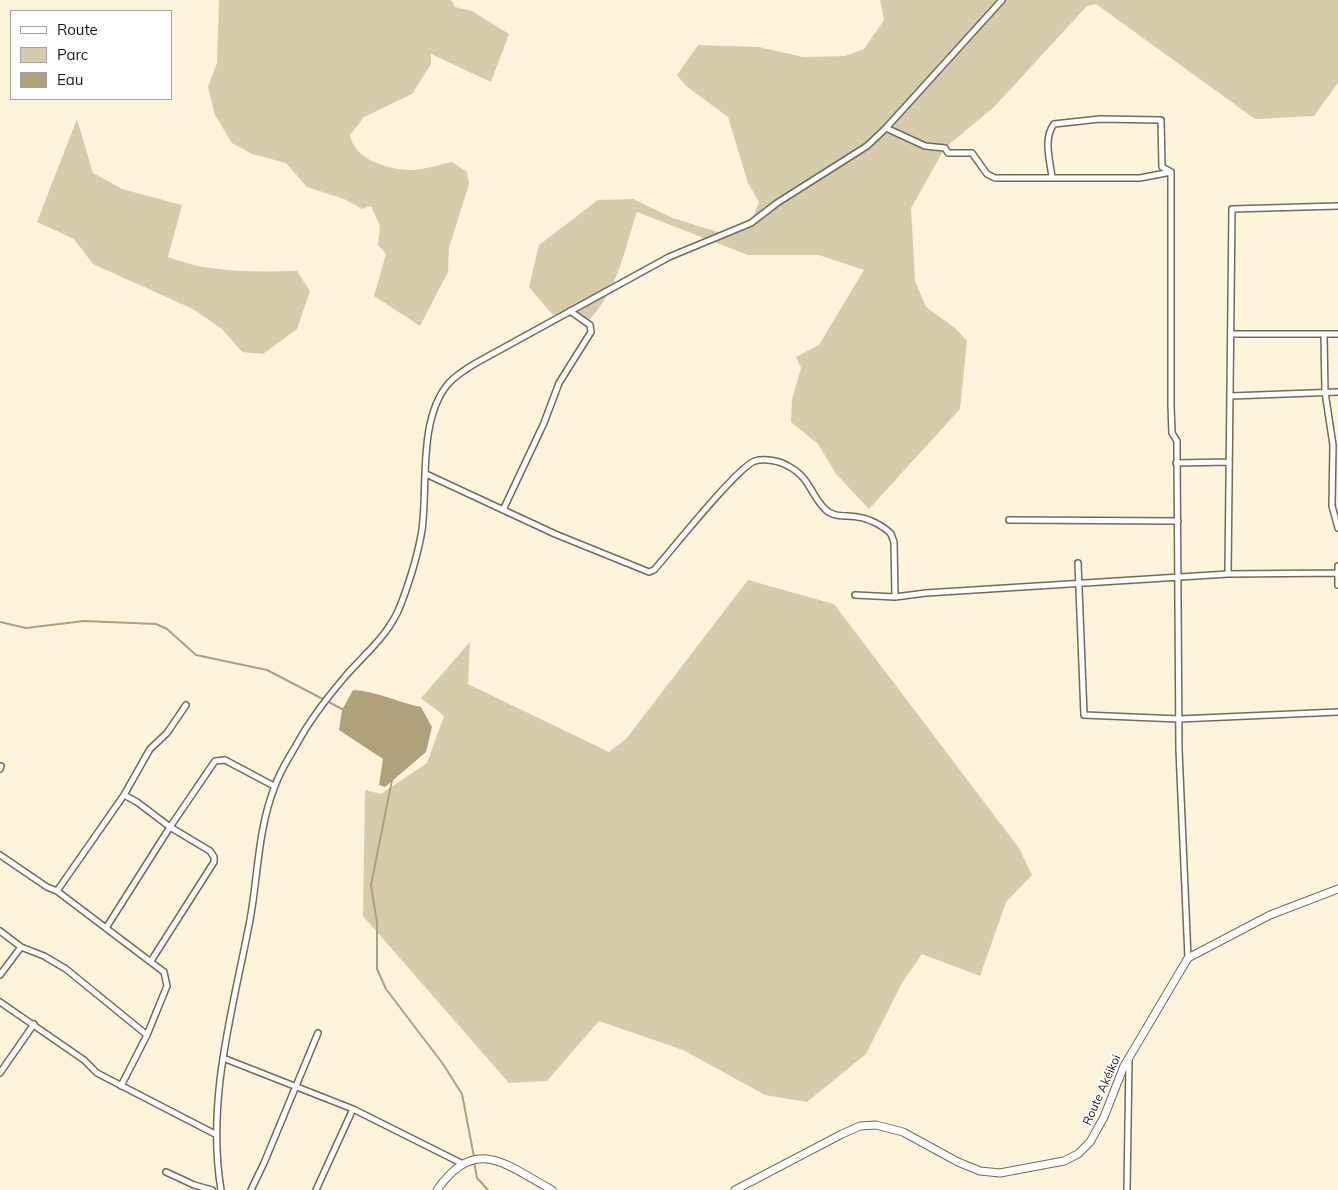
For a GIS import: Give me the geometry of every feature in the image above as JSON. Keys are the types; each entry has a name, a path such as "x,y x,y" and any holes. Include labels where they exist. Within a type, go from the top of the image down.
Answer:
{"street":[{"path":"221,1190 215,1134 223,1058 255,894 263,832 274,786 304,733 344,678 375,647 396,616 412,574 422,530 428,439 433,416 448,384 477,362 669,257 751,223 784,199 867,146 886,128 1002,0"},
{"path":"1052,177 1048,145 1051,128 1059,122 1100,119 1161,120 1162,167 1171,172"},
{"path":"886,128 925,146 945,148 948,153 972,153 990,176 1140,178 1171,172"},
{"path":"1171,172 1171,406 1172,433 1177,441 1179,719 1188,958 1270,915 1338,889"},
{"path":"1228,574 1232,209 1338,206"},
{"path":"503,510 544,423 559,383 591,332 590,325 570,311"},
{"path":"1232,334 1338,334"},
{"path":"1324,335 1325,392 1336,444 1332,506 1338,528"},
{"path":"1231,396 1338,392"},
{"path":"426,474 555,534 651,571 740,470 754,461 775,461 797,471 812,487 825,510 844,517 862,518 891,534 894,542 895,597"},
{"path":"1176,462 1229,462"},
{"path":"1009,520 1178,521"},
{"path":"1078,563 1077,584 1084,715 1179,719 1338,712"},
{"path":"1338,566 1338,586"},
{"path":"855,595 895,597 926,593 1228,574 1338,573"},
{"path":"57,890 124,795 150,749 167,733 186,705"},
{"path":"106,928 170,827 215,761 219,759 274,786"},
{"path":"124,795 170,827 210,851 214,857 214,862 151,960"},
{"path":"0,856 48,887 57,890 151,960 164,972 167,986 147,1035 121,1086"},
{"path":"0,930 21,947 44,956 66,969 147,1035"},
{"path":"0,975 21,947"},
{"name":"Route Akéikoi","path":"735,1190 860,1126 876,1125 903,1132 958,1162 980,1171 1000,1172 1064,1161 1078,1154 1090,1142 1104,1117 1129,1056 1188,958"},
{"path":"0,1002 84,1060 97,1073 215,1134"},
{"path":"0,1072 34,1024"},
{"path":"251,1190 318,1033"},
{"path":"1127,1190 1129,1056"},
{"path":"223,1058 296,1085 353,1109 461,1163"},
{"path":"316,1190 353,1109"},
{"path":"437,1190 448,1174 461,1163 474,1158 501,1162 552,1190"},
{"path":"166,1172 212,1190"}],"green space":[{"path":"219,0 451,0 455,7 472,11 509,34 491,82 431,54 431,64 412,94 364,117 350,135 353,143 364,156 381,165 414,170 452,162 467,172 469,184 449,248 448,272 420,326 374,296 386,254 378,245 380,226 371,206 362,209 344,199 307,187 286,163 252,154 232,143 215,115 208,87 217,63"},
{"path":"880,0 1338,0 1338,83 1314,116 1255,119 1096,4 1087,6 995,106 945,148 911,208 915,281 926,307 955,328 967,341 960,409 869,509 836,474 818,444 791,422 792,400 801,368 796,357 819,345 864,270 819,255 748,255 637,212 620,268 608,294 590,319 553,315 529,287 539,245 598,200 633,199 673,218 724,234 751,223 759,202 748,183 728,117 686,86 677,75 698,45 759,47 803,57 845,56 864,49 884,20"},
{"path":"77,119 93,173 122,189 182,205 168,257 215,269 297,271 310,291 297,329 263,354 242,352 222,329 193,309 93,264 74,239 37,222"},
{"path":"748,580 834,604 1019,848 1032,875 1006,902 980,976 922,954 902,983 866,1054 807,1102 765,1095 683,1050 599,1021 547,1081 509,1083 363,916 365,790 381,794 427,763 444,716 421,698 470,642 468,684 609,752 626,739"}],"water":[{"path":"353,690 370,692 421,707 432,727 426,752 385,787 379,785 383,759 339,730 342,710"}],"waterway":[{"path":"0,622 26,628 84,621 156,624 167,629 196,655 267,670 344,710"},
{"path":"392,780 371,885 377,923 377,969 386,989 443,1064 462,1094 474,1157"},
{"path":"474,1162 477,1178 488,1190"}]}
